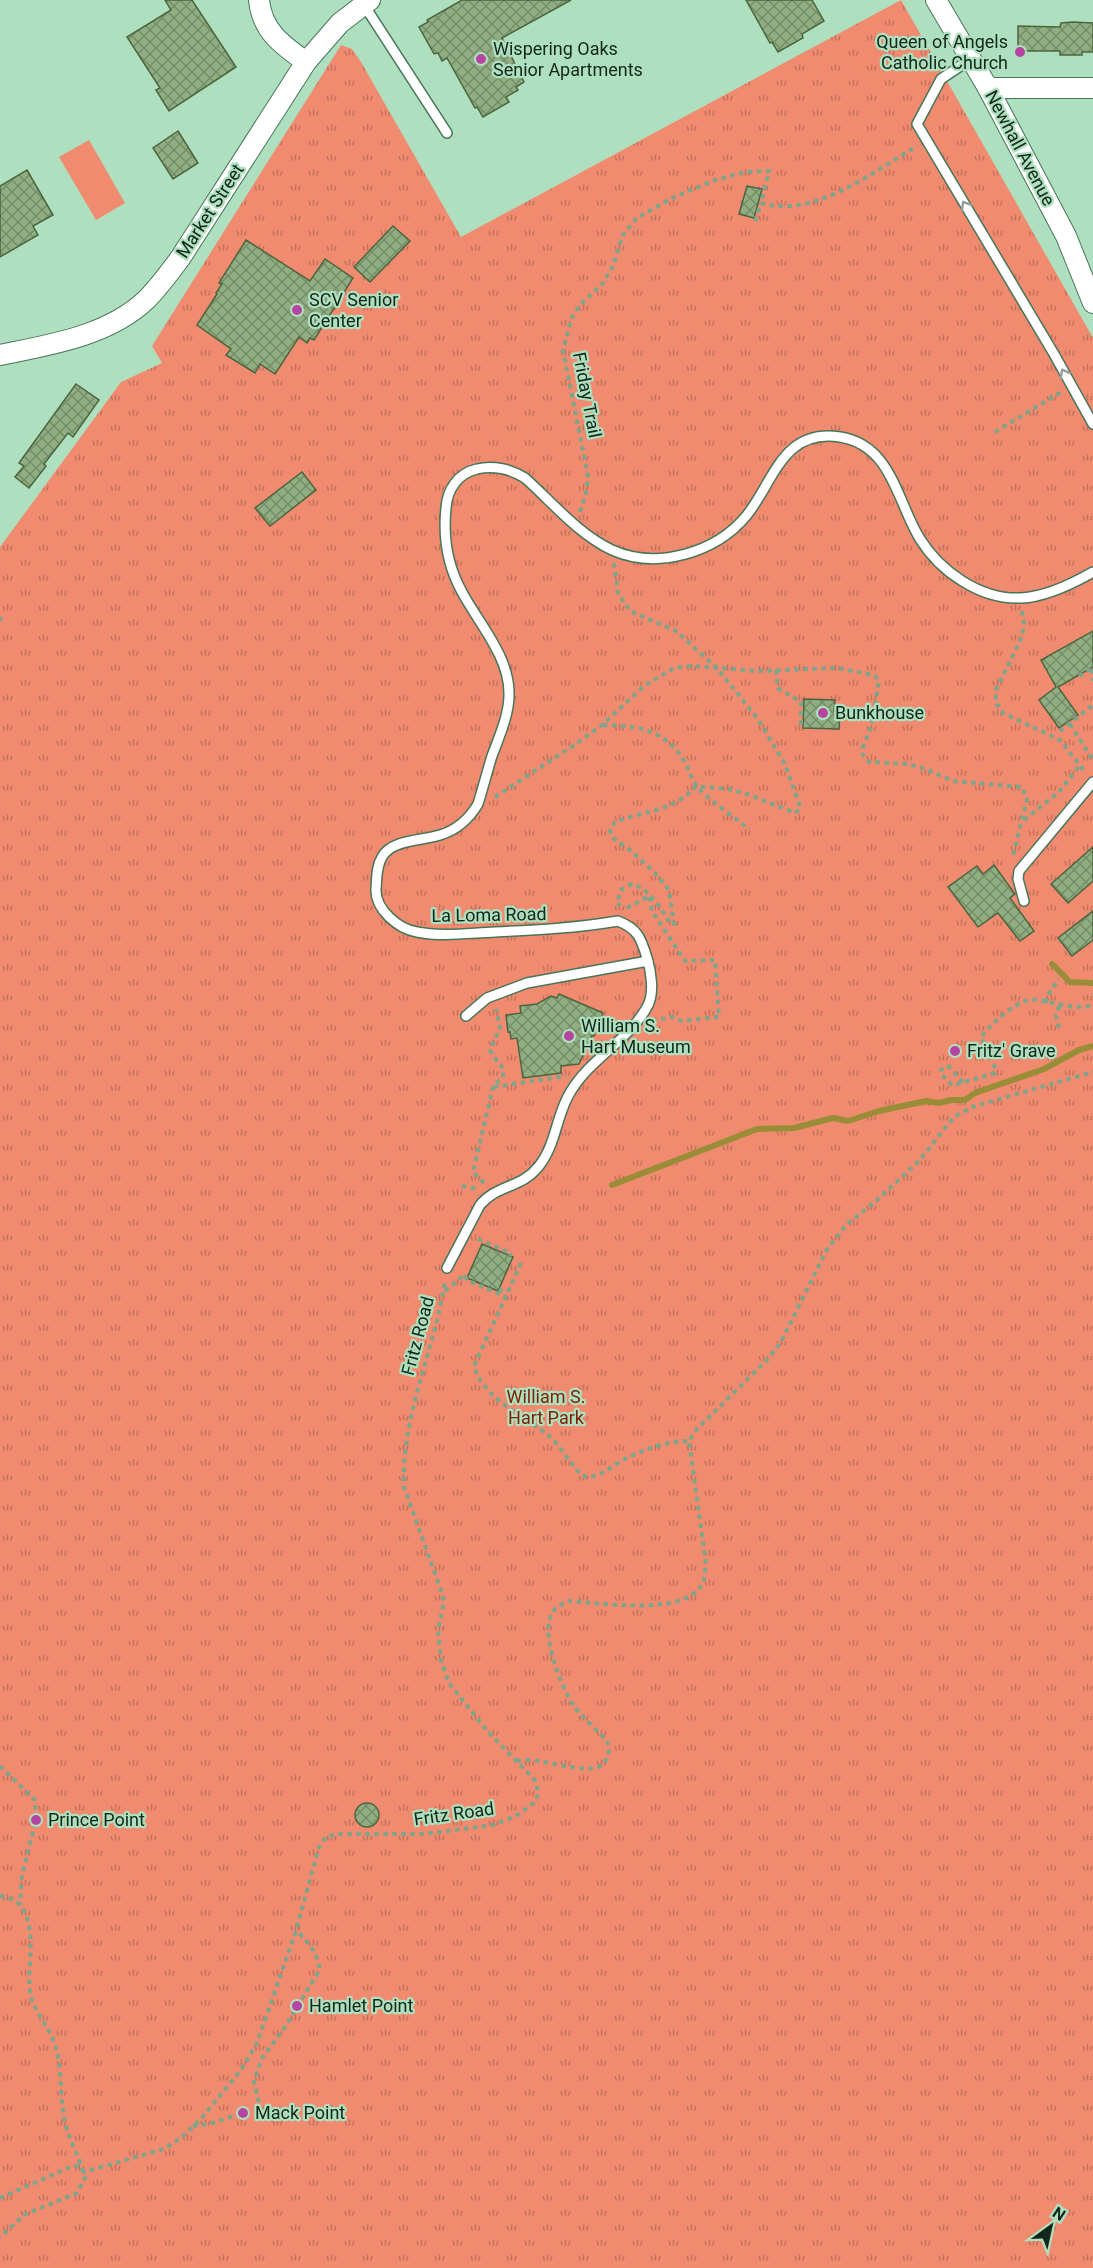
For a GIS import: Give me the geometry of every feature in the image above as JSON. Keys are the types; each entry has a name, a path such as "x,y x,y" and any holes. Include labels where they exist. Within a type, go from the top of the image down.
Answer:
{"street":[{"path":"259,0 260,13 267,30 279,43 306,62"},
{"name":"Newhall Avenue","path":"936,0 988,88 1066,236 1093,303"},
{"path":"950,0 950,24"},
{"name":"Market Street","path":"0,354 71,339 102,328 144,301 165,279 181,257 306,62 332,32 367,2"},
{"path":"988,88 1093,88"},
{"name":"Newhall Avenue","path":"1066,236 1093,272"}],"lane":[{"path":"367,2 447,133"},
{"path":"971,59 941,79 917,124 1093,424"},
{"name":"La Loma Road","path":"493,1192 523,1181 539,1166 553,1143 562,1110 570,1092 583,1074 622,1036 649,1005 651,988 648,961 640,935 618,921 545,931 456,934 416,932 401,927 391,919 376,895 377,869 386,852 395,846 439,836 464,823 473,813 481,795 510,695 498,651 460,590 450,565 444,526 447,495 457,480 470,470 483,467 516,472 585,534 614,550 646,559 671,559 721,537 746,516 781,458 791,449 817,437 847,438 873,452 880,460 891,475 920,539 937,561 966,584 1001,596 1021,598 1076,582 1093,572"},
{"path":"1024,901 1018,879 1019,871 1093,782"},
{"path":"466,1016 487,998 528,983 648,961"},
{"path":"447,1268 480,1205 493,1192"}],"path":[{"path":"755,220 760,203 777,207 826,198 926,141"},
{"name":"Friday Trail","path":"573,522 583,508 588,477 563,350 572,316 603,283 612,268 623,235 637,218 672,198 715,180 745,172 769,171 760,203"},
{"path":"995,432 1072,386"},
{"path":"614,568 618,593 630,611 676,631 717,668 757,718 775,745 792,780 799,810 795,813 728,789 696,786 678,801 652,813 620,820 612,825 610,831 613,838 655,873 669,890 674,924 670,923 660,908 639,885 632,884 622,890 617,902 619,906 629,909 649,896"},
{"path":"1021,598 1024,624 1022,637 996,690 996,703 1003,713 1060,740 1093,782"},
{"path":"0,621 1,615"},
{"path":"481,795 496,798 602,724 644,686 674,668 683,666 776,670 837,668 874,675 879,681 871,727 863,747 866,759 873,763 907,764 926,769 953,781 1022,788 1028,799 1013,854 1019,871"},
{"path":"776,670 778,688 801,702 801,726"},
{"path":"1079,676 1093,670 1093,681"},
{"path":"1060,731 1093,705"},
{"path":"602,724 649,730 664,739 685,763 696,786 749,829"},
{"path":"1070,724 1093,760"},
{"path":"1023,821 1058,794 1080,765"},
{"path":"647,1021 672,1017 682,1020 719,1017 715,960 685,961 652,911 649,896"},
{"path":"1046,1003 1047,996 1059,978"},
{"path":"963,1082 948,1066 941,1070 941,1074 950,1084 963,1082 995,1071 981,1040 982,1034 1022,1001 1030,999 1059,1006 1093,1005"},
{"path":"1059,1006 1056,1016 1059,1028"},
{"path":"493,1192 473,1172 493,1088 502,1079 504,1072 490,1050 500,1028 499,1018"},
{"path":"516,1761 528,1758 554,1765 596,1769 605,1763 609,1754 608,1744 574,1707 560,1679 549,1645 548,1621 556,1607 570,1601 666,1605 695,1594 704,1582 706,1564 689,1441 696,1430 767,1360 781,1342 826,1251 846,1225 919,1161 954,1117 972,1107 1093,1072"},
{"path":"493,1088 563,1075"},
{"path":"493,1245 511,1253 510,1256"},
{"path":"521,1263 474,1366 478,1378 487,1390 551,1438 582,1476 589,1478 628,1457 672,1441 689,1441"},
{"name":"Fritz Road","path":"0,2198 68,2168 76,2166 84,2172 156,2153 182,2137 193,2126 241,2070 257,2043 296,1930 319,1847 326,1837 338,1834 424,1834 494,1825 516,1816 534,1803 538,1792 535,1780 488,1732 448,1683 441,1660 438,1631 444,1602 442,1593 404,1487 403,1468 418,1388 439,1317 447,1268"},
{"path":"444,1293 463,1276 469,1281 499,1292 506,1297"},
{"path":"0,1766 35,1800 36,1820 22,1875 20,1906 30,1931 30,1994 36,2009 50,2031 56,2048 65,2122 85,2178 77,2193 24,2215 0,2237"},
{"path":"0,1896 11,1899 20,1906"},
{"path":"193,2126 209,2124 243,2113 261,2113 254,2081 262,2058 283,2030 320,1971 320,1964 313,1951 296,1930"},
{"path":"252,2052 262,2058"}],"green space":[{"name":"William S. Hart Park","path":"901,0 1093,338 1093,2268 0,2268 0,547 121,382 162,363 152,346 341,45 352,49 361,62 461,237"},
{"path":"89,140 125,203 96,220 59,157"}],"building":[{"path":"165,0 192,0 236,67 169,111 156,90 160,88 127,37 171,10"},
{"name":"Wispering Oaks Senior Apartments","path":"462,0 571,0 502,38 524,82 516,87 518,90 506,97 509,102 483,117 477,107 475,108 447,58 442,61 438,53 434,54 419,27"},
{"path":"746,0 812,0 824,21 802,34 803,38 778,52 772,42 770,43"},
{"path":"1061,23 1093,23 1093,52 1082,52 1082,55 1060,55 1060,51 1018,51 1018,26 1060,27"},
{"path":"178,131 198,163 173,179 153,148"},
{"path":"27,170 53,215 33,226 38,235 0,257 0,186"},
{"path":"747,186 762,189 754,218 739,214"},
{"path":"393,226 410,241 370,282 354,267"},
{"name":"SCV Senior Center","path":"246,240 310,281 325,259 353,278 314,340 310,338 307,343 299,337 275,374 260,364 255,373 226,355 231,349 197,325 217,294 222,284 219,283"},
{"path":"76,384 99,400 73,437 68,433 29,488 15,477 24,466 19,463"},
{"path":"302,472 316,490 270,526 255,508"},
{"path":"1093,631 1093,667 1058,687 1078,715 1059,728 1039,700 1056,687 1041,660"},
{"path":"804,699 835,700 834,711 840,711 839,729 803,728"},
{"path":"1093,847 1093,881 1068,903 1051,884"},
{"path":"994,865 1015,894 1010,898 1034,931 1020,941 998,913 978,927 948,887 977,866 983,874"},
{"path":"1093,911 1093,940 1072,956 1058,938"},
{"path":"559,994 603,1013 594,1036 579,1064 561,1066 561,1073 523,1078 517,1038 511,1039 506,1015 521,1013 520,1006 537,1004 551,996 557,998"},
{"path":"482,1244 513,1257 498,1291 467,1278"},
{"path":"367,1803 375,1807 379,1815 375,1823 367,1827 359,1823 355,1815 359,1807"}],"waterway":[{"path":"1052,964 1070,982 1093,983"},
{"path":"612,1185 757,1129 794,1128 833,1118 848,1121 879,1111 926,1101 939,1103 965,1100 975,1093 1044,1069 1079,1050 1093,1046"}],"place":[{"name":"Queen of Angels Catholic Church","path":"1020,52"},
{"name":"Wispering Oaks Senior Apartments","path":"481,59"},
{"name":"SCV Senior Center","path":"297,310"},
{"name":"Bunkhouse","path":"823,713"},
{"name":"William S. Hart Museum","path":"569,1036"},
{"name":"Fritz' Grave","path":"955,1051"},
{"name":"Prince Point","path":"36,1820"},
{"name":"Hamlet Point","path":"297,2006"},
{"name":"Mack Point","path":"243,2113"}]}
